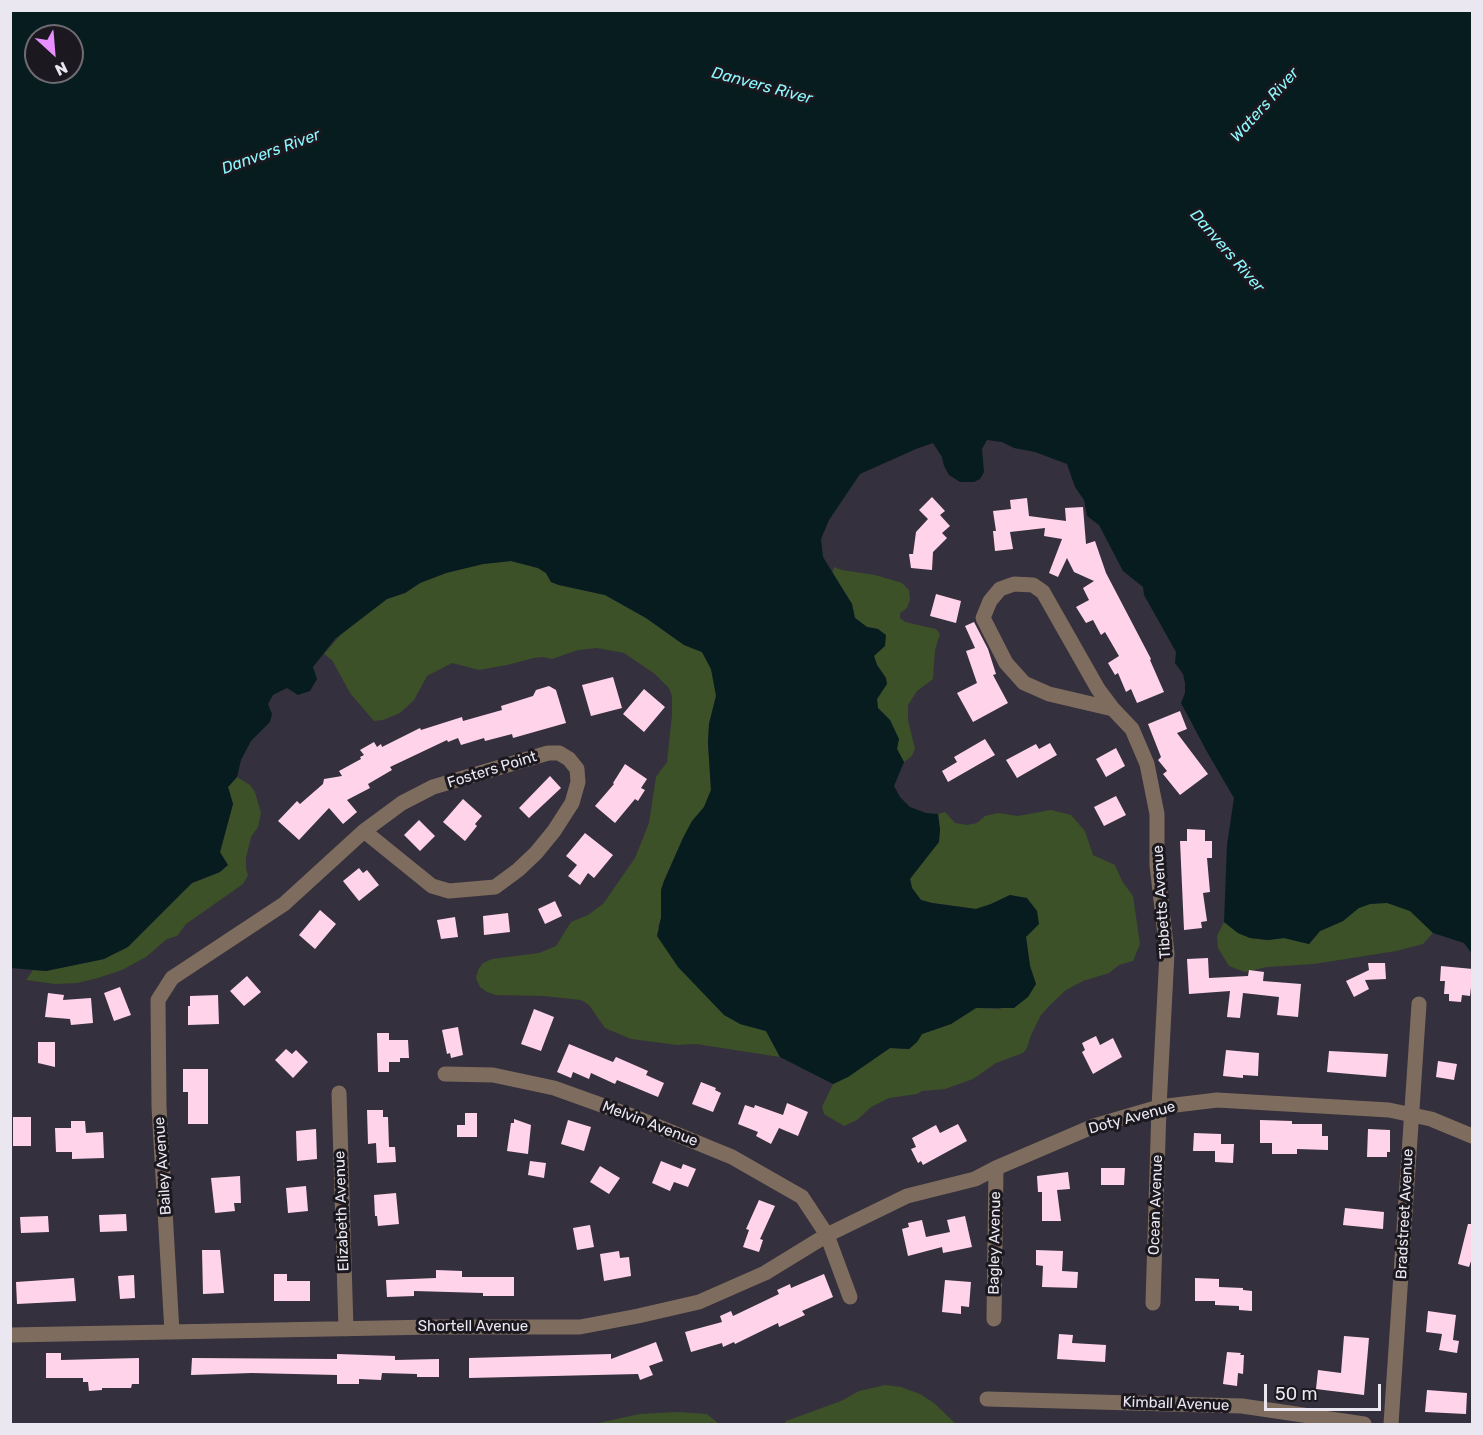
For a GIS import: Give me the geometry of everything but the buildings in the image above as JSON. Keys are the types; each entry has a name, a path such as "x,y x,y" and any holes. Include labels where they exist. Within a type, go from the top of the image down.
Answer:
{"street":[{"name":"Tibbetts Avenue","path":"1113,709 1049,694 1024,682 1018,676 1006,663 983,618 990,601 1000,589 1014,584 1032,585 1043,592 1098,689 1132,729 1148,764 1157,814 1157,865 1167,952 1159,1107"},
{"name":"Fosters Point","path":"158,1000 172,978 284,904 364,831 402,803 434,787 548,753 559,753 569,759 577,769 578,782 572,803 554,831 518,870 495,887 450,891 432,886 364,831"},
{"name":"Bailey Avenue","path":"158,1000 159,1107 172,1332"},
{"name":"Bradstreet Avenue","path":"1391,1425 1419,1004"},
{"name":"Melvin Avenue","path":"445,1074 493,1075 554,1088 632,1116 732,1157 802,1197 826,1235 850,1297"},
{"name":"Elizabeth Avenue","path":"339,1093 346,1329"},
{"name":"Doty Avenue","path":"907,1196 975,1179 1094,1126 1159,1107 1217,1100 1389,1110 1431,1119 1473,1136"},
{"name":"Ocean Avenue","path":"1153,1303 1159,1107"},
{"name":"Bagley Avenue","path":"994,1319 996,1168"},
{"name":"Shortell Avenue","path":"10,1335 580,1327 699,1302 765,1273 826,1235 907,1196"},
{"name":"Kimball Avenue","path":"987,1399 1242,1406 1364,1425"}],"green space":[{"path":"511,561 538,568 546,573 551,582 559,585 605,595 646,618 684,645 702,652 711,669 716,687 708,743 711,790 704,807 692,821 683,838 664,881 661,890 661,918 658,927 740,1024 766,1031 780,1057 696,1044 677,1045 631,1039 605,1028 589,1005 581,1000 544,996 496,995 480,987 476,978 483,963 492,959 539,953 556,946 571,922 588,915 603,904 635,858 649,823 656,777 667,762 672,715 672,696 669,688 655,674 624,653 597,648 578,650 552,659 534,658 479,670 452,663 427,676 414,700 400,713 374,721 350,693 332,660 324,654 342,633 387,599 446,573 483,564"},
{"path":"834,567 902,583 909,590 910,600 907,608 900,613 900,618 905,622 936,629 940,634 935,650 933,679 917,691 908,705 908,720 915,749 912,756 904,762 897,749 890,720 878,708 877,699 886,684 886,678 874,656 878,629 867,627 855,618 852,604 832,573"},
{"path":"237,777 250,785 255,792 261,813 258,827 251,837 246,858 248,875 243,884 186,924 177,936 167,939 146,957 122,970 77,983 55,984 26,980 33,970 46,971 104,959 192,883 220,872 220,852 233,804 228,787"},
{"path":"1051,810 1071,815 1085,831 1093,855 1115,865 1122,881 1133,896 1140,944 1133,961 1119,965 1109,973 1083,981 1066,990 1041,1015 1023,1053 996,1063 973,1079 945,1089 889,1098 871,1107 857,1120 844,1126 824,1114 822,1107 833,1084 848,1077 890,1048 909,1049 922,1034 951,1024 976,1008 1000,1009 1036,984 1030,966 1026,937 1010,895 976,909 932,903 921,900 912,888 910,879 940,830 938,814 945,812 955,823 967,825 977,823 985,816 998,813 1018,816"},
{"path":"1384,902 1410,911 1433,933 1423,944 1396,951 1314,964 1267,967 1245,972 1229,966 1218,948 1217,936 1224,922 1238,933 1250,938 1268,940 1284,938 1309,944 1320,931 1343,921 1358,908"},
{"path":"885,1385 901,1387 920,1394 934,1403 956,1424 784,1424 786,1421 841,1401 859,1391"},
{"path":"678,1412 707,1414 719,1424 593,1424 640,1414"}],"water":[{"path":"11,10 1472,11 1472,954 1464,943 1433,933 1410,911 1387,903 1370,904 1359,908 1343,921 1320,931 1309,944 1284,938 1268,940 1250,938 1238,933 1224,922 1227,845 1234,798 1181,703 1185,693 1185,683 1183,674 1175,663 1176,652 1144,595 1143,587 1123,571 1099,525 1087,516 1084,500 1075,487 1067,464 1035,452 1014,448 1002,442 987,440 982,449 984,472 980,479 974,482 960,482 949,475 933,443 860,474 829,520 821,539 823,557 852,604 855,618 867,627 878,629 886,635 885,646 874,656 887,684 877,699 878,708 890,720 899,739 897,749 904,762 894,786 900,797 910,807 926,813 938,814 939,842 910,879 912,888 921,900 932,903 976,909 1010,895 1027,898 1037,911 1039,924 1026,937 1030,966 1036,984 1028,997 1014,1008 976,1008 951,1024 922,1034 909,1049 890,1048 848,1077 833,1084 780,1057 766,1031 740,1024 724,1015 678,967 657,936 661,918 661,890 664,881 683,838 692,821 704,807 711,790 709,724 716,696 711,669 702,652 684,645 646,618 605,595 559,585 551,582 546,573 538,568 511,561 483,564 446,573 420,583 405,593 387,599 335,639 313,667 317,679 310,691 298,695 287,688 273,695 268,704 272,714 270,722 251,741 241,760 237,777 228,787 233,804 220,852 228,865 220,872 192,883 128,947 104,959 46,971 11,968"}],"water label":[{"name":"Danvers River","path":"762,86"},
{"name":"Waters River","path":"1265,105"},
{"name":"Danvers River","path":"271,152"},
{"name":"Danvers River","path":"1227,251"}]}
